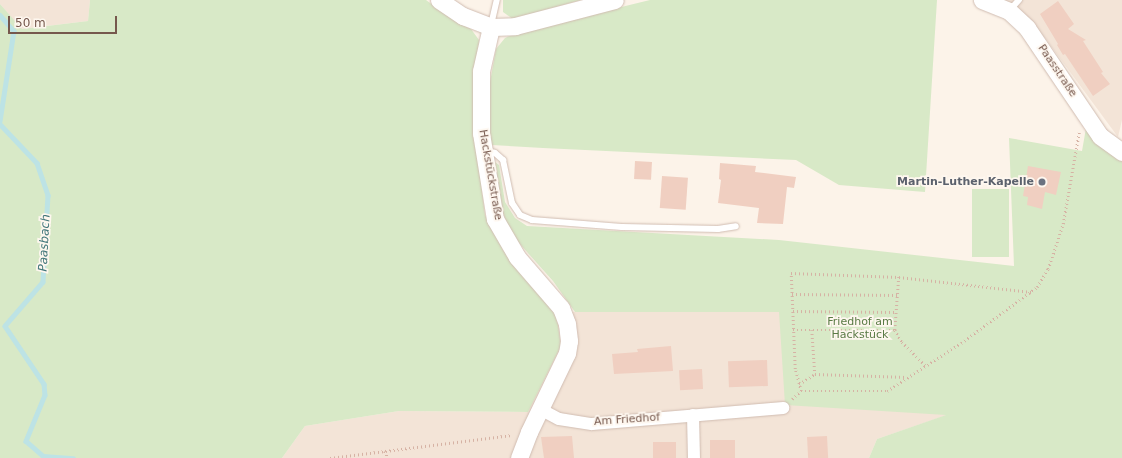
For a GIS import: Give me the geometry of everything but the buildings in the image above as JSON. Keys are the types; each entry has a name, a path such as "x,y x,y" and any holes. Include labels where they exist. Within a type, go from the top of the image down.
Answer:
{"street":[{"path":"439,0 463,16 491,27 515,26 615,0"},
{"name":"Paasstraße","path":"982,0 1014,5 1027,28 1100,136 1122,152"},
{"name":"Hackstückstraße","path":"491,27 481,71 481,133 495,219 517,257 561,308 567,324 569,341 567,353 529,432 519,458"},
{"name":"Am Friedhof","path":"540,409 559,419 592,424 783,408"},
{"path":"693,416 694,458"}],"lane":[{"path":"491,27 497,0"},
{"path":"484,150 495,153 502,160 512,203 520,215 532,220 622,227 718,229 736,226"}],"path":[{"path":"783,408 801,391 887,391 926,366 1037,287 1048,269 1063,224 1073,174 1082,109"},
{"path":"801,391 795,369 791,273 899,278 1031,292"},
{"path":"899,278 899,295 895,330 902,342 926,366"},
{"path":"792,294 899,295"},
{"path":"793,311 896,312"},
{"path":"793,330 895,330"},
{"path":"812,330 815,374"},
{"path":"799,384 815,374 908,377"},
{"path":"330,458 529,432"},
{"path":"385,451 388,458"}],"shaded area":[{"path":"0,0 90,0 88,21 21,29 0,4"},
{"path":"1002,0 1122,0 1122,120 1118,137 1045,38 1024,13"},
{"path":"556,312 779,312 947,415 877,439 869,458 282,458 305,426 399,411 528,412"}],"green space":[{"path":"90,0 426,0 449,17 471,29 479,40 474,127 485,215 503,250 556,312 561,346 528,412 399,411 305,426 282,458 0,458 0,4 22,29 88,21"},
{"path":"503,0 581,0 513,19 503,12"},
{"path":"650,0 937,0 925,192 839,185 796,160 543,148 492,145 488,143 490,82 496,49 505,38 519,32"},
{"name":"Friedhof am Hackstück","path":"1086,128 1122,160 1122,458 869,458 877,439 946,415 785,405 779,312 575,312 553,281 510,233 499,202 491,159 499,165 505,202 515,218 527,226 779,240 1014,266 1009,138 1082,151"},
{"path":"972,189 1009,189 1009,257 972,257"}],"waterway":[{"name":"Paasbach","path":"0,15 14,31 0,121"},
{"name":"Paasbach","path":"0,124 37,163 48,195 43,282 5,326 44,384 45,395 26,441 43,456 73,458"}],"place":[{"name":"Martin-Luther-Kapelle","path":"1042,182"}]}
